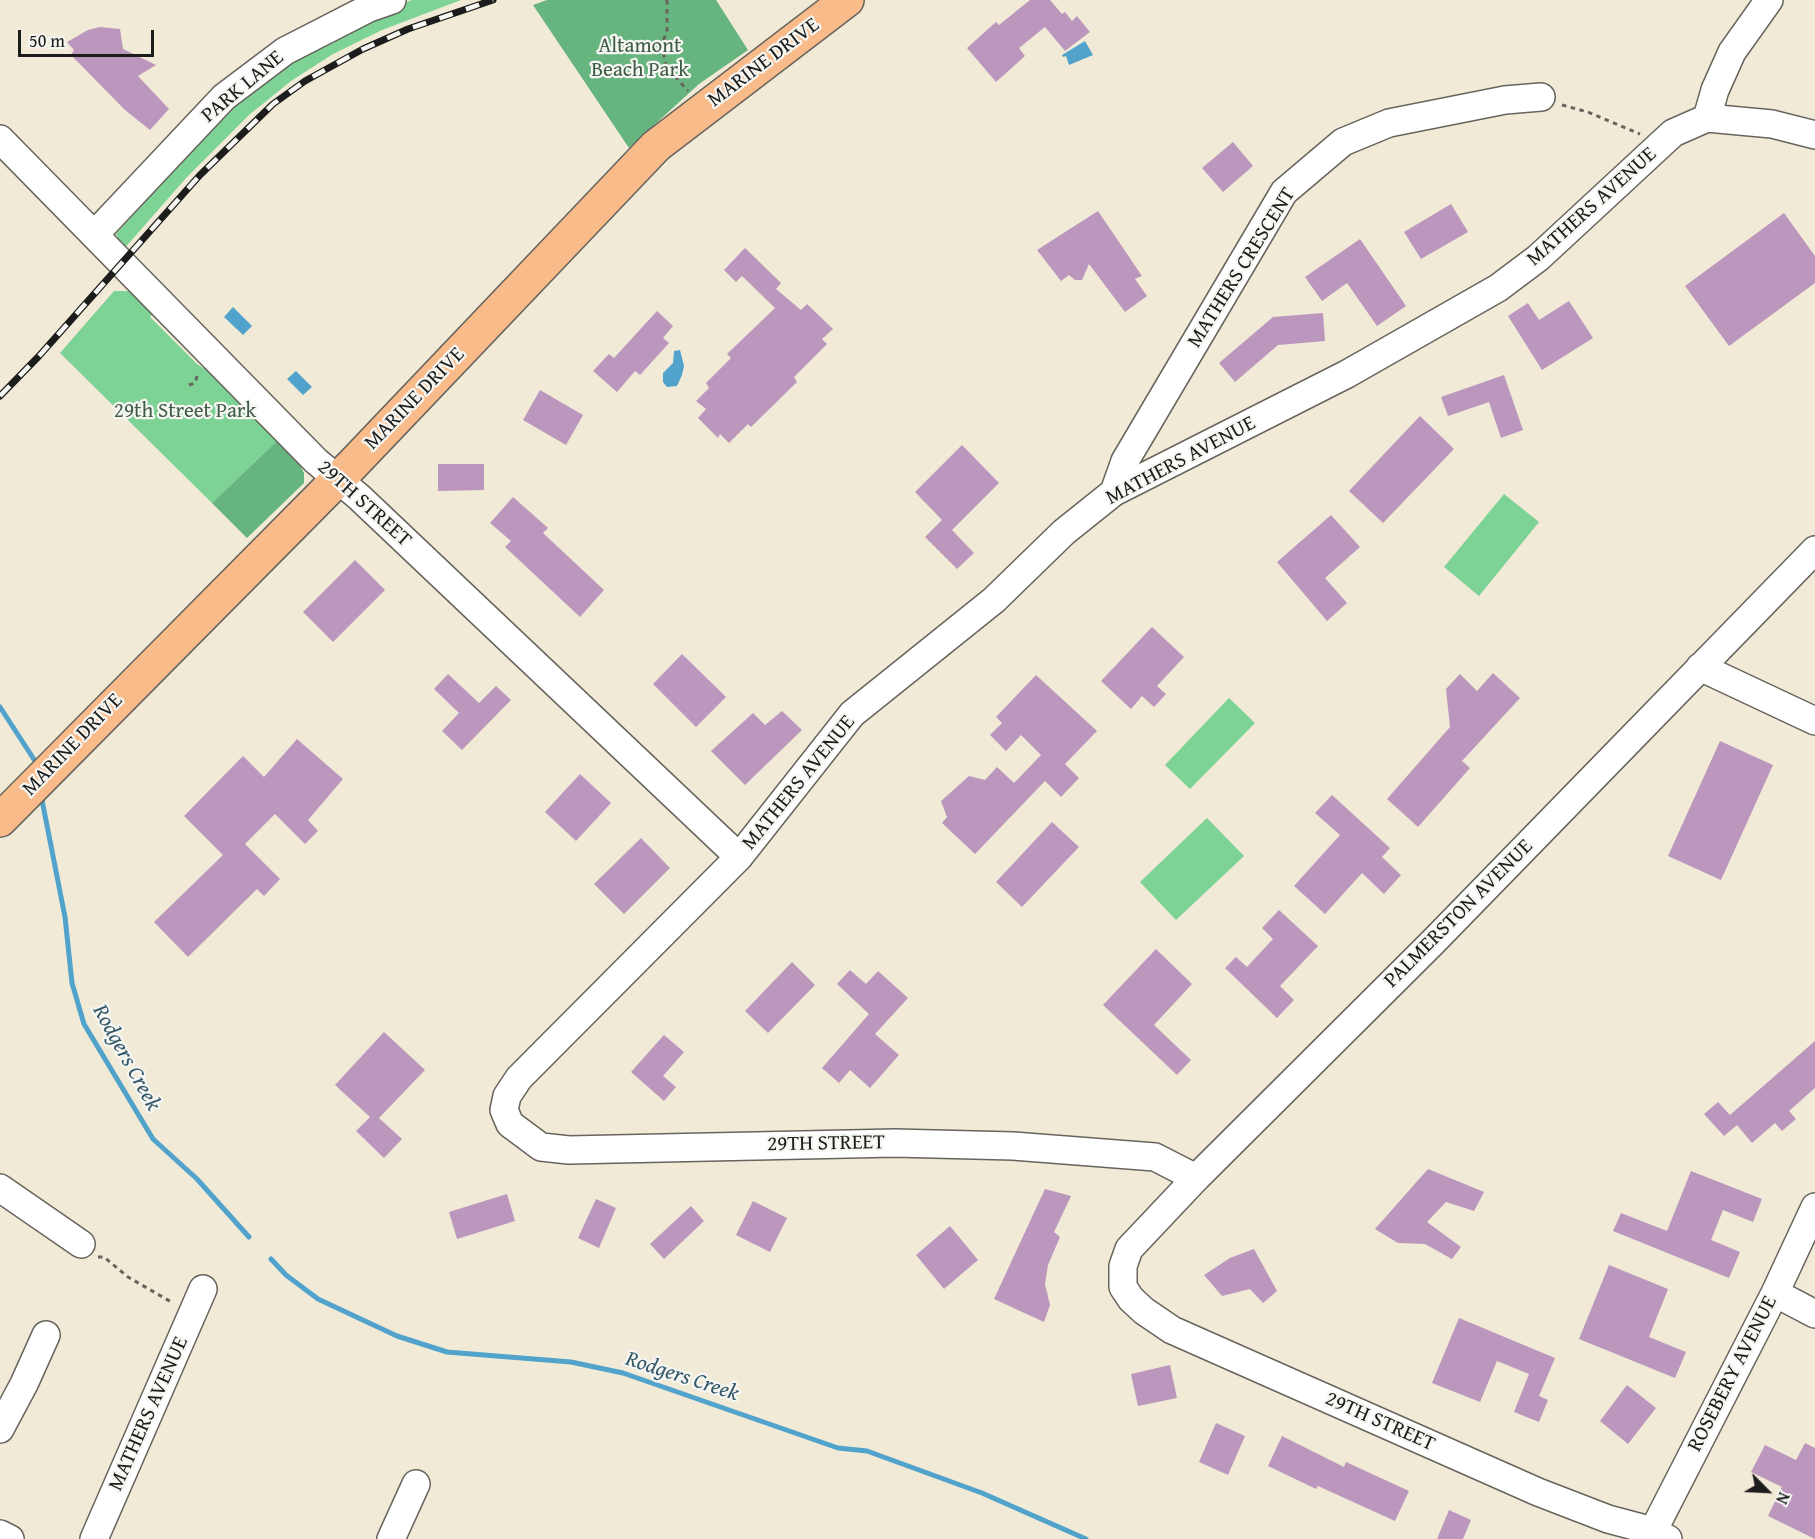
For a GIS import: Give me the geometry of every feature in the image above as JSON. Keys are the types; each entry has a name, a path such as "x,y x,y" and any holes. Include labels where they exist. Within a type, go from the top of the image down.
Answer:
{"main road":[{"name":"MARINE DRIVE","path":"0,820 337,480 656,146 847,0"}],"street":[{"name":"PARK LANE","path":"94,235 224,97 285,51 369,8 392,0"},
{"path":"1769,0 1732,52 1715,90 1707,118 1772,124 1815,135"},
{"name":"MATHERS CRESCENT","path":"1114,492 1125,461 1284,192 1343,142 1389,123 1505,99 1541,97"},
{"name":"MATHERS AVENUE","path":"519,1078 739,857 852,714 994,600 1064,532 1114,492 1347,374 1498,288 1538,258 1673,133 1707,118"},
{"name":"29TH STREET","path":"0,139 316,461 359,497 739,857"},
{"name":"PALMERSTON AVENUE","path":"1123,1287 1123,1266 1129,1249 1196,1178 1433,942 1815,550"},
{"path":"1700,666 1815,721"},
{"name":"29TH STREET","path":"519,1078 507,1096 504,1110 510,1124 541,1147 569,1150 883,1143 1013,1146 1155,1157 1196,1178"},
{"path":"0,1188 81,1244"},
{"name":"ROSEBERY AVENUE","path":"1657,1536 1815,1207"},
{"name":"29TH STREET","path":"1123,1287 1144,1311 1172,1330 1526,1486 1657,1536"},
{"name":"MATHERS AVENUE","path":"94,1539 203,1289"},
{"path":"1775,1293 1815,1314"},
{"path":"0,1429 46,1335"},
{"path":"391,1539 416,1484"},
{"path":"0,1534 10,1539"}],"path":[{"path":"667,0 667,30 662,45 666,66 688,91"},
{"path":"1541,97 1642,135 1659,147"},
{"path":"81,1244 79,1252 81,1255 104,1257 128,1277 193,1314"}],"green space":[{"path":"412,0 461,0 382,30 333,54 291,81 249,115 187,177 123,250 116,234 221,117 273,74 369,16"},
{"name":"Altamont Beach Park","path":"547,0 716,0 748,50 699,84 629,148 533,5"},
{"name":"29th Street Park","path":"114,291 128,291 142,297 155,311 150,317 197,364 217,377 278,440 212,503 60,353"},
{"path":"278,440 298,461 304,473 304,483 247,538 212,503"},
{"path":"1504,494 1539,522 1479,596 1444,567"},
{"path":"1229,698 1255,723 1190,789 1165,765"},
{"path":"1207,818 1244,856 1176,920 1140,882"}],"water":[{"path":"1085,41 1093,55 1069,65 1066,56 1062,55"},
{"path":"233,307 252,326 243,335 224,317"},
{"path":"680,350 684,366 682,375 677,386 667,387 663,382 663,373 673,363 674,351"},
{"path":"296,371 312,387 303,395 287,379"}],"building":[{"path":"1030,0 1050,0 1062,14 1065,12 1072,21 1077,16 1090,32 1065,51 1045,27 1019,48 1025,56 996,82 967,48 996,22 999,25"},
{"path":"100,27 120,29 123,49 156,65 138,76 169,109 150,130 125,110 71,55 74,50 67,42 88,30"},
{"path":"1233,142 1253,166 1223,192 1202,168"},
{"path":"1451,204 1468,232 1421,259 1404,232"},
{"path":"1098,211 1142,276 1135,279 1147,296 1125,312 1089,264 1082,280 1075,280 1069,275 1061,281 1037,250"},
{"path":"1784,213 1815,256 1815,283 1729,346 1685,286"},
{"path":"1360,239 1406,306 1377,326 1347,283 1322,301 1305,277"},
{"path":"745,248 781,283 776,289 801,310 807,304 833,329 822,339 827,344 794,377 797,382 751,427 748,424 729,443 720,434 718,438 698,418 706,409 696,401 709,388 706,383 731,358 727,354 775,308 742,276 736,282 724,270"},
{"path":"1569,301 1593,338 1542,370 1508,316 1528,303 1539,320"},
{"path":"657,311 673,326 663,338 669,343 640,375 635,371 617,392 593,371 609,354 614,358"},
{"path":"1323,313 1325,341 1278,345 1235,382 1219,363 1273,317"},
{"path":"1504,375 1523,430 1501,438 1489,402 1448,416 1441,397"},
{"path":"540,390 583,415 566,445 523,420"},
{"path":"1420,416 1454,449 1383,523 1349,491"},
{"path":"962,445 999,483 952,530 974,553 957,569 925,537 942,520 915,492"},
{"path":"438,464 484,464 484,490 438,491"},
{"path":"513,497 548,528 543,533 604,590 580,617 505,547 511,541 490,523"},
{"path":"1331,515 1360,547 1325,578 1347,603 1327,621 1277,562"},
{"path":"355,560 385,590 333,642 303,612"},
{"path":"1152,627 1184,657 1157,686 1166,694 1154,707 1142,696 1131,709 1101,681"},
{"path":"682,654 726,697 696,727 653,684"},
{"path":"1493,673 1520,698 1462,761 1470,768 1418,827 1387,799 1450,727 1446,689 1460,674 1477,691"},
{"path":"448,674 479,703 496,686 511,700 462,750 442,731 459,713 434,689"},
{"path":"1036,675 1097,731 1065,764 1079,778 1061,797 1045,781 975,854 942,823 947,817 941,801 969,776 985,780 997,767 1014,783 1041,755 1021,735 1006,751 990,735 1002,723 996,717"},
{"path":"782,711 802,730 745,785 711,751 753,713 765,725"},
{"path":"297,739 343,779 308,820 318,831 305,844 275,814 245,844 280,879 264,896 257,889 188,957 154,922 223,855 184,816 243,756 264,777"},
{"path":"1720,741 1773,765 1721,880 1668,856"},
{"path":"580,774 611,803 576,841 545,812"},
{"path":"1332,795 1390,848 1382,857 1401,875 1384,894 1362,873 1325,914 1294,886 1340,835 1315,813"},
{"path":"1052,822 1079,847 1022,907 996,882"},
{"path":"641,838 670,868 624,914 594,884"},
{"path":"1279,910 1318,946 1280,986 1294,1000 1277,1018 1225,968 1236,957 1247,967 1273,939 1262,928"},
{"path":"1156,949 1192,984 1154,1025 1191,1060 1177,1075 1103,1005"},
{"path":"792,962 815,985 768,1033 745,1011"},
{"path":"850,970 866,984 878,971 908,998 875,1034 899,1055 870,1088 850,1070 839,1083 822,1068 869,1014 837,984"},
{"path":"384,1032 425,1070 379,1118 402,1139 384,1158 356,1131 370,1117 335,1085"},
{"path":"664,1035 684,1052 663,1076 676,1087 664,1101 631,1072"},
{"path":"1815,1041 1815,1088 1789,1111 1796,1119 1782,1131 1775,1123 1752,1143 1737,1125 1724,1136 1704,1114 1718,1102 1730,1115"},
{"path":"1428,1169 1484,1192 1474,1211 1446,1202 1427,1222 1461,1247 1452,1259 1425,1244 1398,1243 1375,1229"},
{"path":"1691,1171 1762,1199 1753,1222 1723,1210 1711,1240 1740,1252 1729,1278 1613,1231 1621,1213 1667,1231"},
{"path":"1045,1189 1071,1196 1054,1232 1060,1237 1048,1265 1045,1284 1050,1305 1044,1322 994,1299"},
{"path":"507,1194 515,1221 457,1239 449,1212"},
{"path":"596,1199 616,1208 599,1248 578,1238"},
{"path":"753,1201 787,1218 770,1252 736,1235"},
{"path":"691,1206 704,1221 664,1259 650,1244"},
{"path":"950,1226 978,1260 944,1289 916,1255"},
{"path":"1254,1249 1277,1291 1263,1303 1250,1289 1222,1296 1204,1275 1230,1258"},
{"path":"1609,1265 1668,1289 1649,1337 1686,1352 1675,1378 1579,1339"},
{"path":"1459,1318 1555,1358 1539,1396 1548,1400 1539,1422 1514,1412 1529,1374 1497,1361 1480,1402 1432,1383"},
{"path":"1170,1365 1177,1398 1138,1406 1131,1374"},
{"path":"1627,1385 1656,1408 1628,1444 1600,1421"},
{"path":"1216,1423 1245,1436 1228,1475 1199,1462"},
{"path":"1282,1436 1344,1467 1346,1462 1409,1491 1395,1521 1318,1486 1316,1489 1268,1466"},
{"path":"1805,1443 1815,1448 1815,1539 1768,1516 1782,1487 1751,1472 1765,1445 1796,1460"},
{"path":"1449,1510 1471,1520 1463,1539 1437,1539"}],"waterway":[{"name":"Rodgers Creek","path":"0,707 35,761"},
{"name":"Rodgers Creek","path":"41,795 65,917 72,983 84,1024 153,1139 197,1179 249,1237"},
{"name":"Rodgers Creek","path":"271,1259 286,1275 318,1299 397,1336 447,1352 571,1362 623,1373 838,1448 867,1451 982,1493 1086,1539"}],"railway":[{"path":"0,396 39,356 200,175 273,104 305,81 363,49 408,29 493,0"}]}
